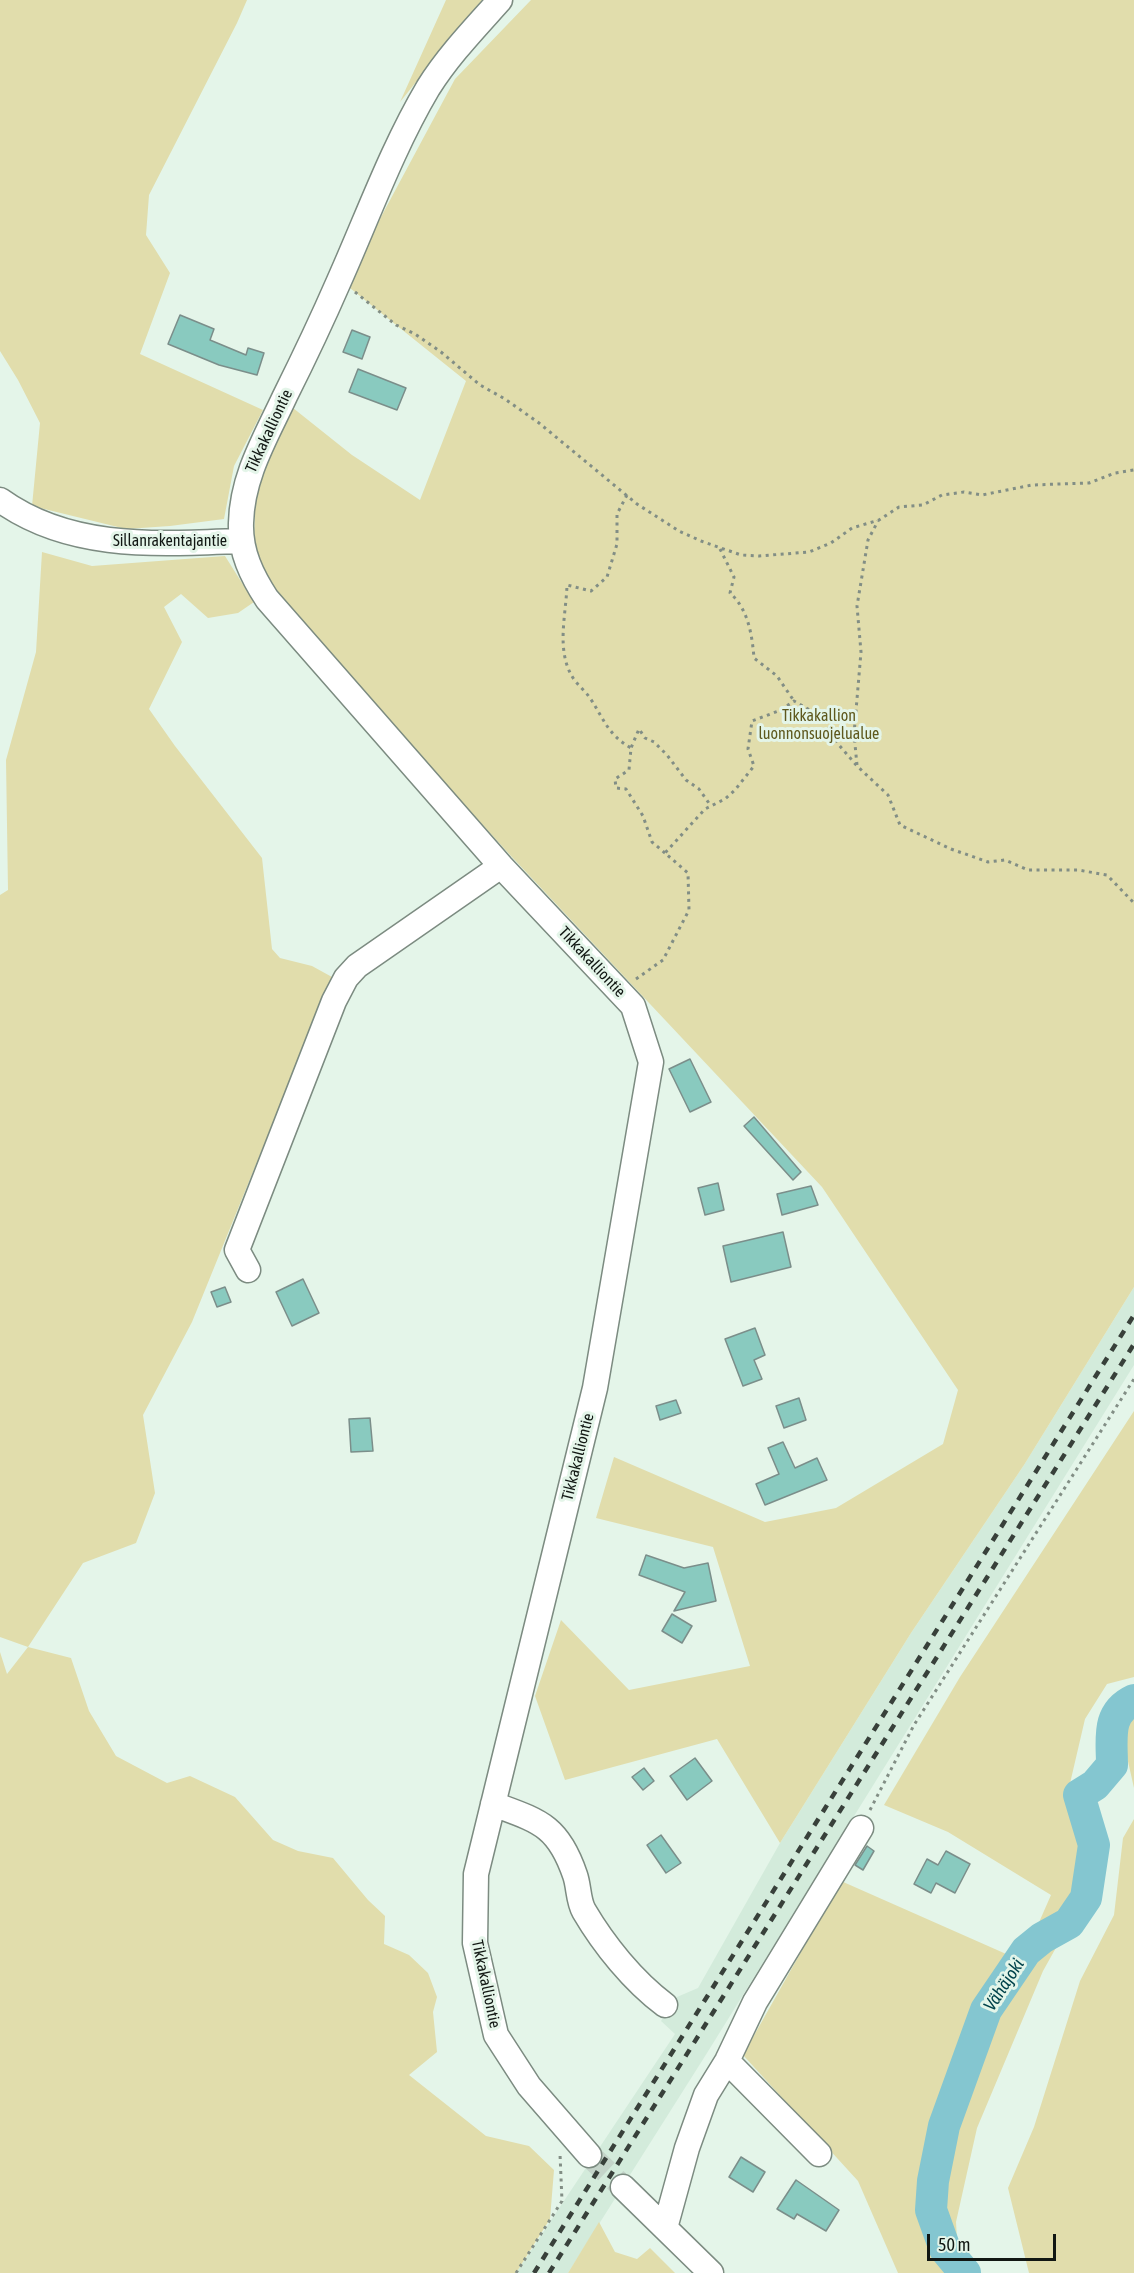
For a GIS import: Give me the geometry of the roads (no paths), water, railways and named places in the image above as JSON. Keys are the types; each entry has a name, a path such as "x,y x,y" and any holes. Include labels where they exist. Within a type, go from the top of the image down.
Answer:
{"street":[{"name":"Tikkakalliontie","path":"500,0 451,56 425,93 394,152 340,280 253,463 243,501 241,541 254,579 267,599 501,866 633,1006 651,1062 595,1388 476,1874 475,1943 496,2035 529,2086 589,2155"},
{"name":"Sillanrakentajantie","path":"0,500 43,524 78,535 112,542 175,544 241,541"},
{"path":"248,1270 237,1250 334,1001 346,978 357,966 501,866"},
{"path":"493,1804 538,1821 562,1843 576,1877 582,1909 609,1947 648,1992 665,2005"},
{"path":"665,2228 687,2148 706,2095 727,2061 755,2002 861,1828"},
{"path":"727,2061 819,2154"},
{"path":"623,2187 711,2273"}],"waterway":[{"name":"Vähäjoki","path":"965,2273 945,2249 931,2210 933,2181 944,2126 986,2010 1026,1951 1042,1938 1069,1923 1086,1898 1094,1845 1079,1795 1095,1785 1112,1765 1112,1728 1115,1719 1125,1705 1134,1700"}],"tunnel":[{"path":"589,2155 623,2187"}],"railway":[{"path":"534,2273 1134,1315"},
{"path":"549,2273 1134,1344"}],"park label":[{"name":"Tikkakallion luonnonsuojelualue","path":"819,725"}]}
